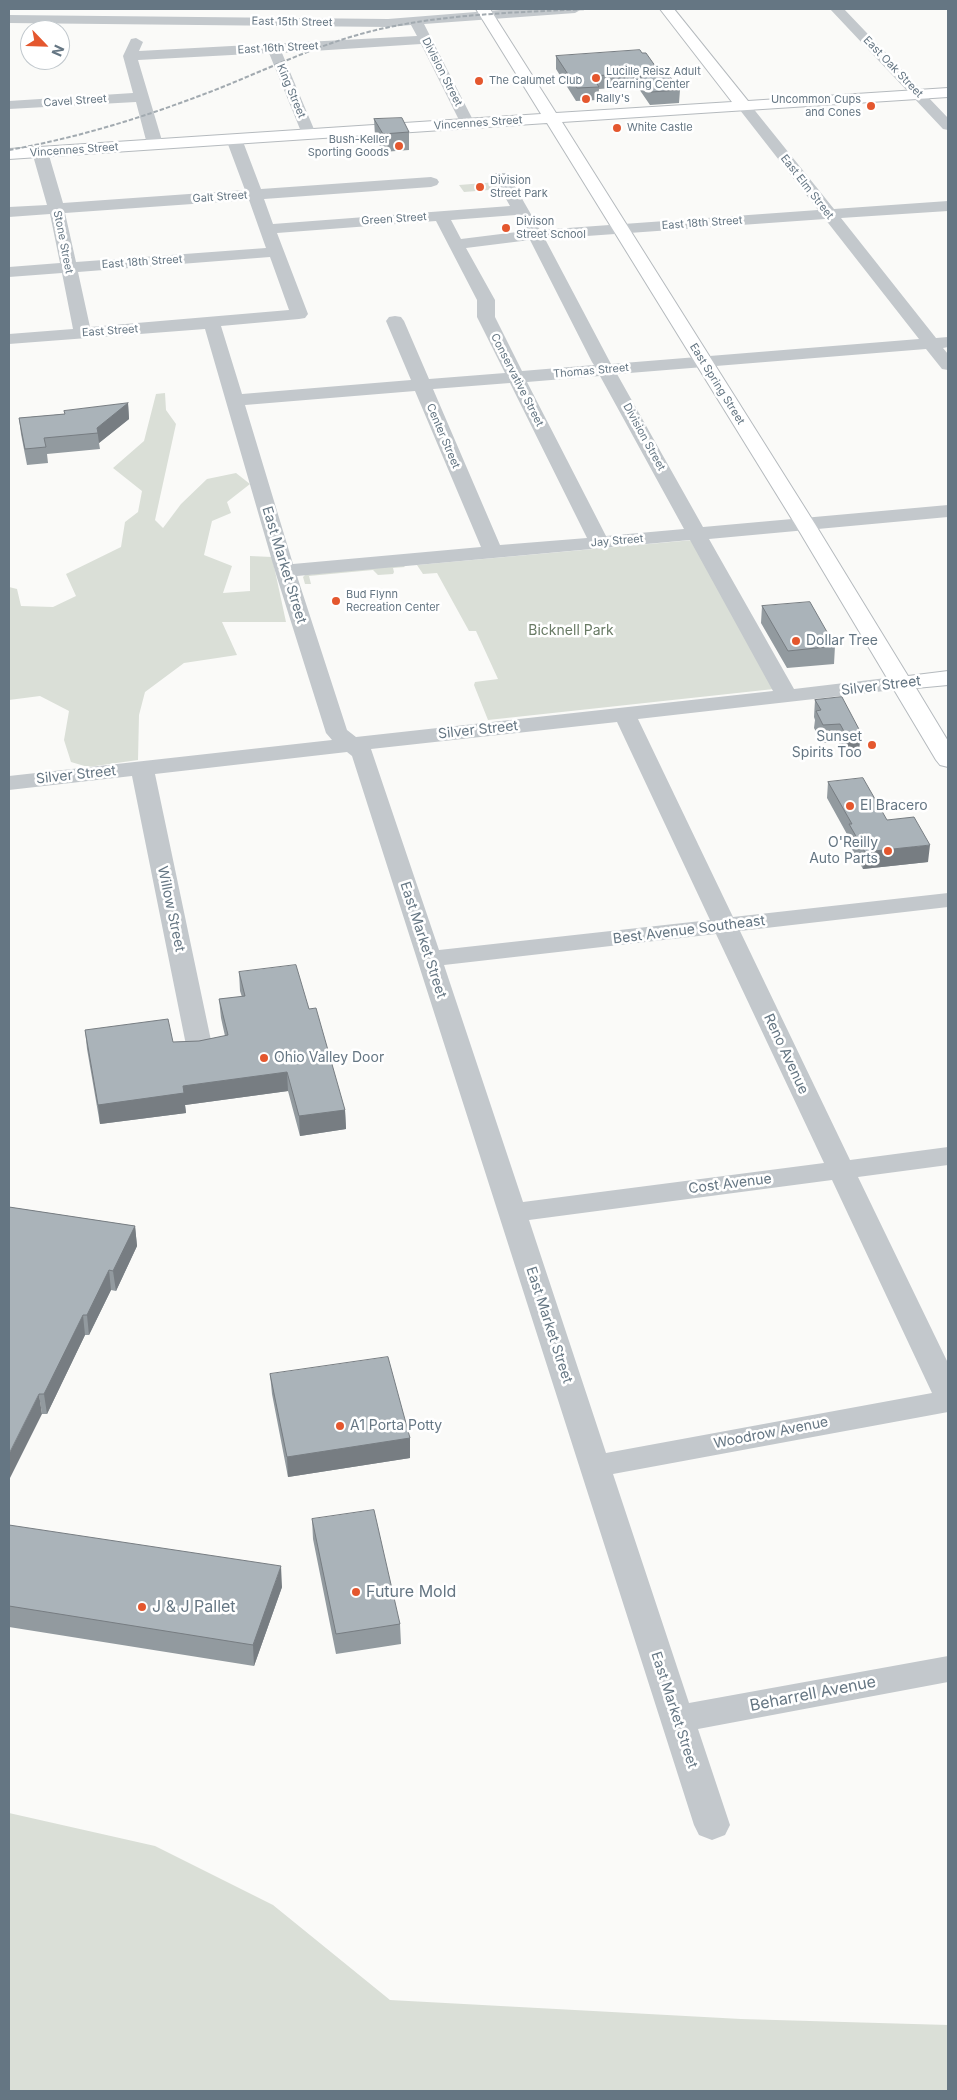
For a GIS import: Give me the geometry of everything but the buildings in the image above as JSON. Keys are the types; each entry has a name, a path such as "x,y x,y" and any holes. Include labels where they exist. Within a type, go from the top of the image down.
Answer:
{"main road":[{"name":"East Elm Street","path":"667,9 743,105"},
{"name":"East Spring Street","path":"484,11 805,524 948,760"},
{"name":"Vincennes Street","path":"9,154 948,92"},
{"name":"Silver Street","path":"903,683 948,678"}],"street":[{"name":"East 15th Street","path":"9,19 148,14 312,15 398,23 484,11 575,9"},
{"name":"East Oak Street","path":"837,9 948,126"},
{"path":"148,14 130,56 155,144"},
{"name":"Division Street","path":"415,20 468,124"},
{"name":"East 16th Street","path":"130,56 274,49 388,40 426,40"},
{"name":"King Street","path":"274,49 309,134"},
{"name":"Cavel Street","path":"9,105 141,97"},
{"name":"East Elm Street","path":"743,105 829,214 940,343 948,365"},
{"path":"212,324 230,320 299,314 234,139"},
{"name":"Stone Street","path":"40,152 56,209 83,333"},
{"name":"Division Street","path":"501,176 535,234 606,369 787,696"},
{"name":"Galt Street","path":"9,212 431,182"},
{"name":"East 18th Street","path":"457,244 535,234 948,206"},
{"name":"Green Street","path":"267,229 520,210"},
{"name":"Conservative Street","path":"442,216 486,300 486,317 515,378 599,542"},
{"name":"East 18th Street","path":"9,272 276,252"},
{"name":"Center Street","path":"396,321 493,552"},
{"name":"East Street","path":"9,340 212,324"},
{"name":"East Market Street","path":"212,324 285,571 337,733 362,753 712,1824"},
{"name":"Thomas Street","path":"234,400 940,343"},
{"name":"Jay Street","path":"285,571 948,511"},
{"name":"Silver Street","path":"9,783 903,683"},
{"name":"Reno Avenue","path":"624,714 948,1394"},
{"name":"Willow Street","path":"142,768 200,1050"},
{"name":"Best Avenue Southeast","path":"429,960 948,900"},
{"name":"Cost Avenue","path":"512,1213 948,1156"},
{"name":"Woodrow Avenue","path":"595,1466 948,1401"},
{"name":"Beharrell Avenue","path":"678,1719 948,1669"}],"green space":[{"name":"Division Street Park","path":"497,182 502,189 464,192 459,185"},
{"path":"165,393 166,410 176,424 155,520 163,528 181,504 207,479 236,473 250,484 227,502 231,513 212,521 204,555 232,566 223,593 250,591 250,556 272,557 286,622 222,622 237,655 184,663 145,692 139,715 138,760 88,767 71,762 64,740 69,711 40,696 9,700 9,587 17,589 21,606 53,607 76,596 66,574 121,547 125,522 138,512 142,491 113,468 144,441 156,394"},
{"name":"Bicknell Park","path":"693,540 774,689 488,720 474,685 475,682 498,679 476,631 469,631 437,573 423,574 417,565"},
{"path":"403,565 405,567 393,568 393,574 378,575 373,570 309,576 311,584 305,584 303,577 305,575"},
{"path":"9,1813 155,1846 273,1905 390,2000 741,2019 948,2025 948,2091 9,2091"}],"railway":[{"path":"9,150 63,139 142,116 220,88 314,49 376,30 436,19 466,16 587,9"}],"place":[{"name":"Lucille Reisz Adult Learning Center","path":"596,78"},
{"name":"The Calumet Club","path":"479,81"},
{"name":"Rally's","path":"586,99"},
{"name":"Uncommon Cups and Cones","path":"871,106"},
{"name":"White Castle","path":"617,128"},
{"name":"Bush-Keller Sporting Goods","path":"399,146"},
{"name":"Division Street Park","path":"480,187"},
{"name":"Divison Street School","path":"506,228"},
{"name":"Bud Flynn Recreation Center","path":"336,601"},
{"name":"Dollar Tree","path":"796,641"},
{"name":"Sunset Spirits Too","path":"872,745"},
{"name":"El Bracero","path":"850,806"},
{"name":"O'Reilly Auto Parts","path":"888,851"},
{"name":"Ohio Valley Door","path":"264,1058"},
{"name":"A1 Porta Potty","path":"340,1426"},
{"name":"Future Mold","path":"356,1592"},
{"name":"J & J Pallet","path":"142,1607"}]}
